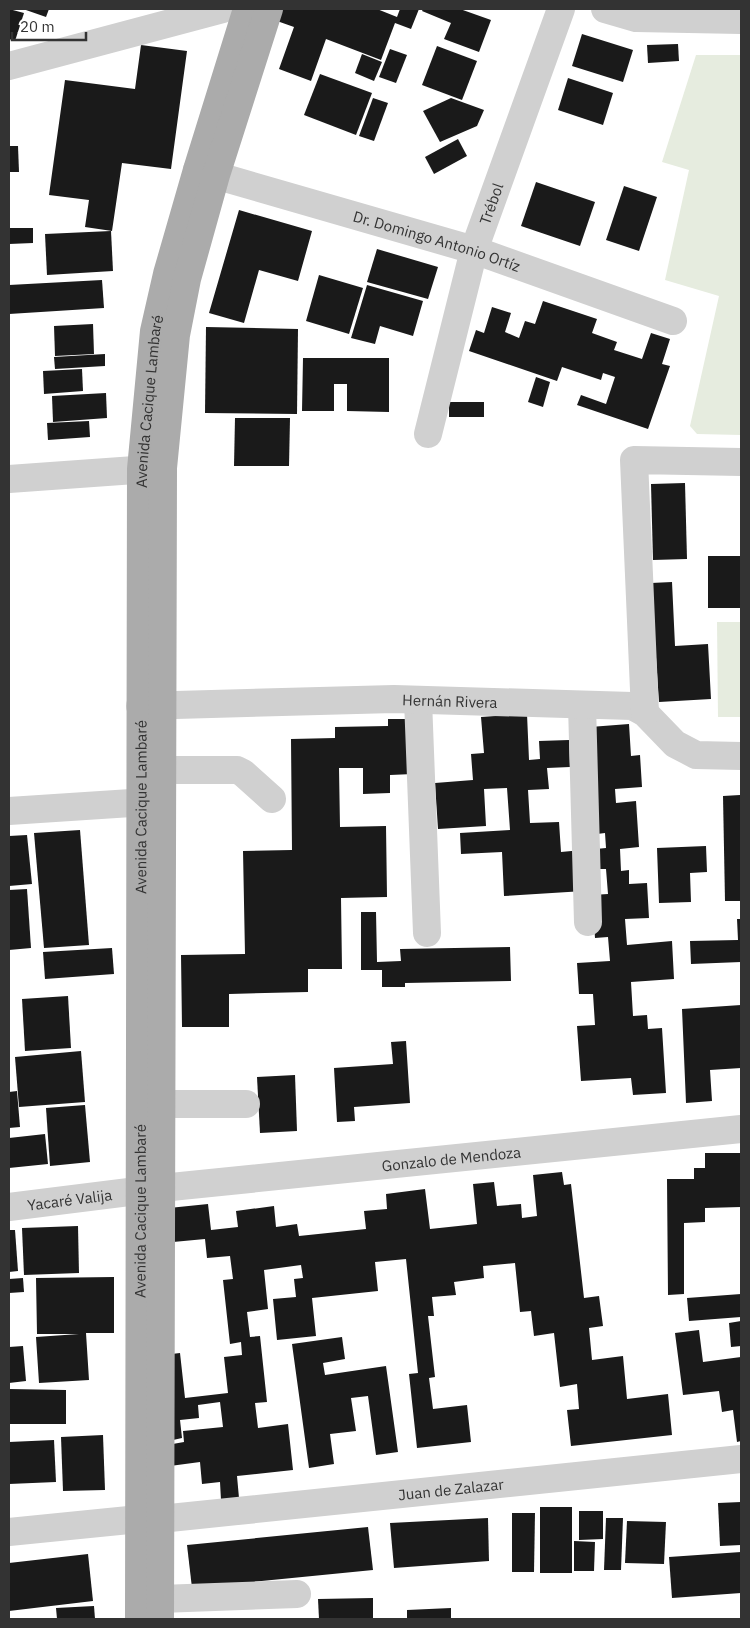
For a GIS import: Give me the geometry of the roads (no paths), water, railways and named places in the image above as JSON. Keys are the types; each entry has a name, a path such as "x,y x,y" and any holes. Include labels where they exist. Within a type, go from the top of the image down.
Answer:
{"main road":[{"name":"Avenida Cacique Lambaré","path":"160,1609 150,1519 152,468 206,172 247,9"},
{"name":"Avenida Cacique Lambaré","path":"206,172 269,9"},
{"name":"Avenida Cacique Lambaré","path":"150,1189 162,1104 151,801 162,770 151,705"},
{"name":"Avenida Cacique Lambaré","path":"138,1619 150,1519"}],"street":[{"path":"9,66 223,9"},
{"name":"Trébol","path":"428,434 474,250 561,9"},
{"path":"605,9 636,18 741,20"},
{"name":"Dr. Domingo Antonio Ortíz","path":"206,172 474,250 673,321"},
{"path":"645,713 634,460 741,462"},
{"path":"9,478 152,468"},
{"name":"Hernán Rivera","path":"151,705 394,698 632,706 645,713 675,744 696,755 741,756"},
{"path":"418,700 427,932"},
{"path":"582,705 588,922"},
{"path":"162,770 237,770 243,773 272,799"},
{"path":"9,811 151,801"},
{"path":"162,1104 246,1104"},
{"name":"Gonzalo de Mendoza","path":"150,1189 741,1129"},
{"name":"Yacaré Valija","path":"9,1207 150,1189"},
{"name":"Juan de Zalazar","path":"9,1532 741,1459"},
{"path":"160,1609 201,1608 297,1594"}]}
